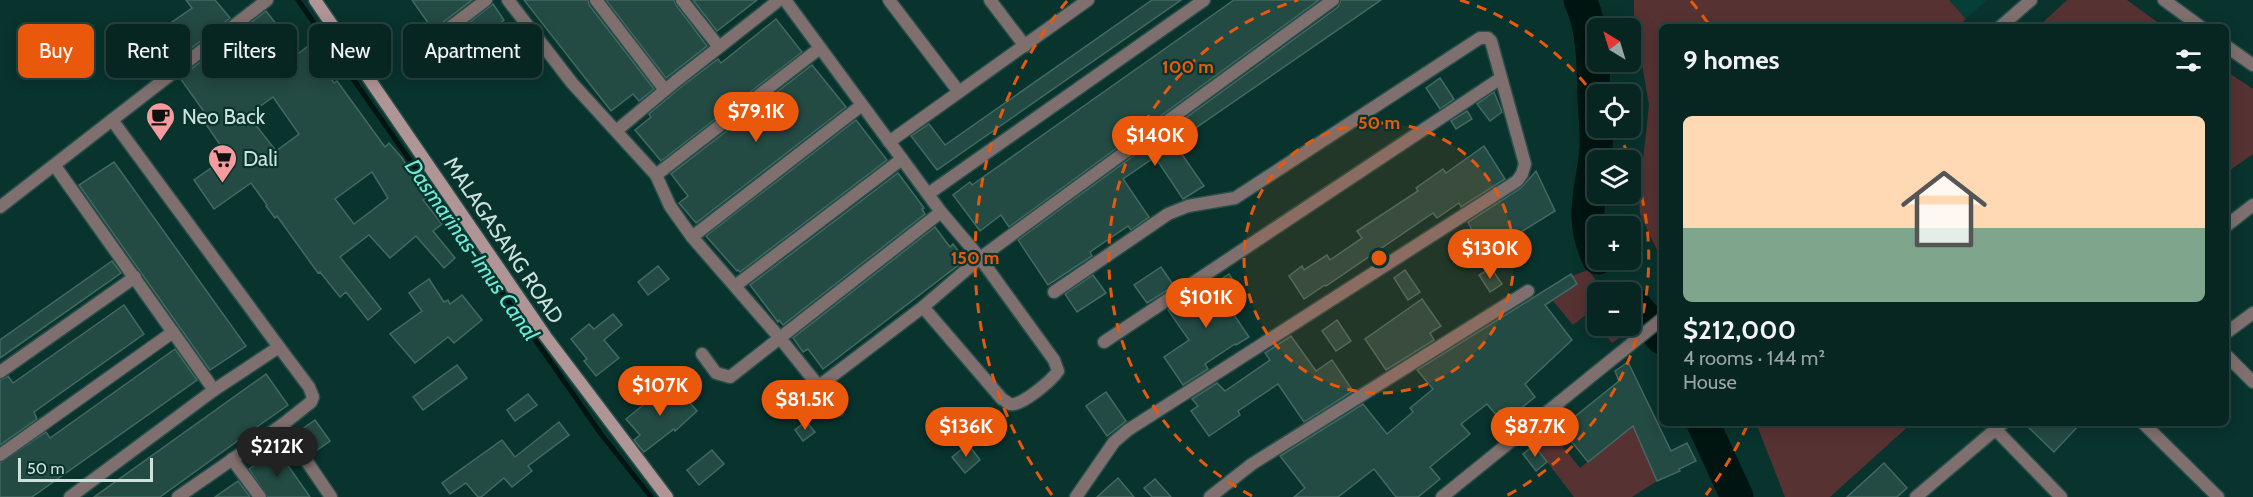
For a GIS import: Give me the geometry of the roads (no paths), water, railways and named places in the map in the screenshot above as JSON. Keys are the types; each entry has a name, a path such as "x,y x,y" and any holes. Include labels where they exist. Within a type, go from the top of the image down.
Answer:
{"main road":[{"name":"MALAGASANG ROAD","path":"315,0 546,337 667,497"}],"street":[{"path":"0,207 267,0"},
{"path":"454,24 486,0"},
{"path":"508,0 572,83 656,175 670,206 692,237 779,337 838,410"},
{"path":"596,0 665,90"},
{"path":"682,0 719,47"},
{"path":"616,131 779,0"},
{"path":"785,0 941,212 980,258 1054,360 1058,371 1053,378 1023,401 1010,404 1002,399 923,307"},
{"path":"889,0 959,92"},
{"path":"990,0 1025,46"},
{"path":"928,194 1204,0"},
{"path":"819,386 923,307 980,258 1333,0"},
{"path":"2003,24 2031,0"},
{"path":"2164,0 2196,24"},
{"path":"889,142 1025,46 1082,2"},
{"path":"1054,292 1168,214 1188,206 1235,198 1480,38 1488,38 1491,41 1525,164 1517,181 1128,430 1114,442 1076,497"},
{"path":"656,175 820,48"},
{"path":"2229,48 2253,65"},
{"path":"1104,342 1501,78"},
{"path":"692,237 862,105"},
{"path":"112,120 309,387 313,397 311,402 282,424 178,497"},
{"path":"735,286 902,159"},
{"path":"55,166 214,390"},
{"path":"2229,224 2253,205"},
{"path":"702,354 716,373 730,376 941,212"},
{"path":"0,372 135,278"},
{"path":"1210,497 1252,464 1528,291"},
{"path":"2229,331 2253,313"},
{"path":"1442,497 1659,321"},
{"path":"0,455 172,332"},
{"path":"70,497 214,390 279,347"},
{"path":"2229,358 2253,382"},
{"path":"282,424 331,497"},
{"path":"1916,497 1999,426 2061,497"},
{"path":"2146,426 2218,497"},
{"path":"232,459 260,497"}],"waterway":[{"name":"Dasmarinas-Imus Canal","path":"298,0 601,434 651,497"},
{"path":"1580,0 1588,24 1593,62 1596,144 1588,216"},
{"path":"1641,313 1659,334"},
{"path":"1704,426 1737,497"}],"place":[{"name":"Neo Back","path":"161,142"},
{"name":"Dali","path":"222,184"}]}
